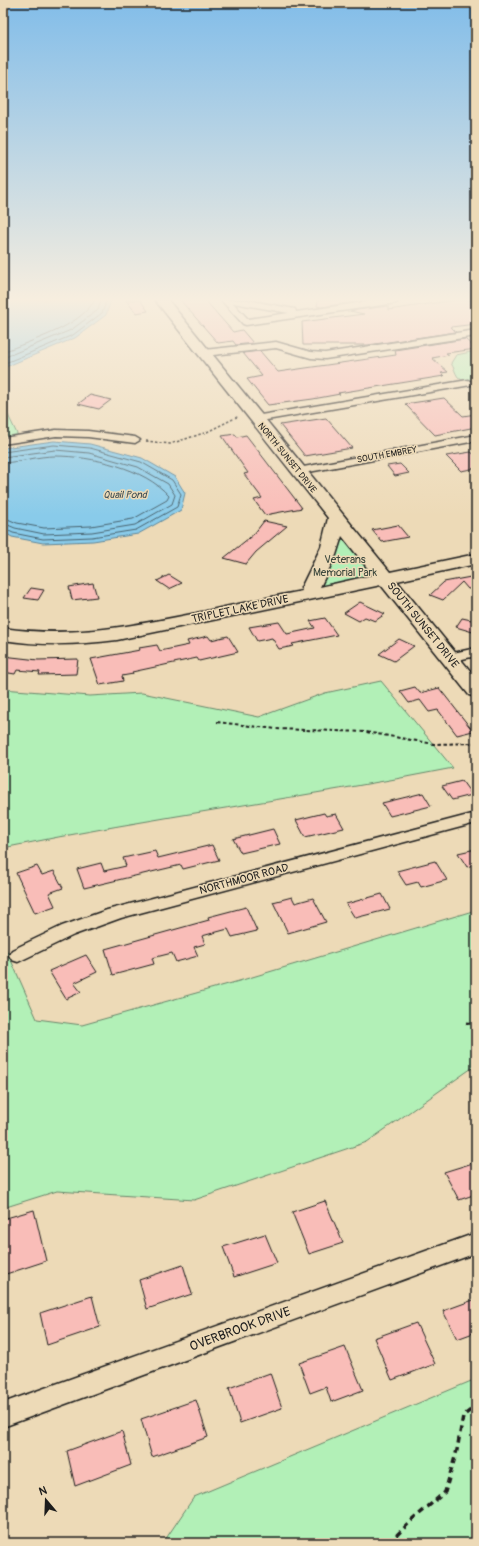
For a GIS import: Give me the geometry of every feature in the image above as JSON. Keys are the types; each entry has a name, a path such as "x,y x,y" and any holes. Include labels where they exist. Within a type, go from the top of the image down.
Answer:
{"street":[{"name":"NORTH SUNSET DRIVE","path":"219,372 384,578"},
{"path":"255,419 468,383"},
{"path":"3,441 56,433 88,434 135,440"},
{"name":"SOUTH EMBREY","path":"298,471 476,438"},
{"path":"312,593 310,588 331,547 335,534 336,518"},
{"name":"TRIPLET LAKE DRIVE","path":"3,634 57,640 99,638 476,559"},
{"name":"SOUTH SUNSET DRIVE","path":"384,578 476,692"},
{"path":"449,658 476,652"},
{"name":"NORTHMOOR ROAD","path":"18,954 48,938 83,923 476,818"},
{"name":"OVERBROOK DRIVE","path":"3,1415 476,1243"}],"path":[{"path":"217,722 276,729 366,732 434,744 476,743"},
{"path":"466,1023 476,1024"},
{"path":"389,1543 410,1522 445,1492 457,1450 463,1416 476,1406"}],"green space":[{"path":"476,372 476,390 469,385 474,384 469,380 462,380 456,373"},
{"path":"3,414 8,415 19,438 3,441"},
{"name":"Veterans Memorial Park","path":"342,534 375,575 316,587"},
{"path":"381,681 453,768 3,848 3,689 90,696 142,693 259,717 325,693"},
{"path":"476,910 476,1068 472,1068 367,1142 194,1200 57,1191 3,1208 3,942 37,1019 82,1025 239,981"},
{"path":"476,1379 476,1543 163,1543 194,1497"}],"water":[{"name":"Quail Pond","path":"54,441 90,444 142,458 175,477 185,493 181,510 138,534 93,541 43,543 12,537 3,532 3,448"}],"building":[{"path":"259,372 447,372 441,373 444,376 338,393 340,394 313,399 268,405 247,379 262,376"},
{"path":"90,395 111,400 99,409 78,404"},
{"path":"444,398 463,416 476,414 476,427 435,435 405,404"},
{"path":"326,418 352,448 305,456 280,425"},
{"path":"235,434 237,437 246,435 302,508 265,515 254,500 262,498 244,474 248,473 222,436"},
{"path":"471,452 476,456 476,468 461,471 446,456"},
{"path":"400,464 409,473 395,476 387,466"},
{"path":"264,521 287,526 256,552 246,564 224,558 254,534"},
{"path":"398,525 408,537 382,542 372,530"},
{"path":"169,575 182,583 169,589 157,581"},
{"path":"476,576 476,588 468,589 462,582 443,600 430,595 444,582"},
{"path":"93,583 97,597 72,600 69,587"},
{"path":"31,588 44,590 38,600 24,598"},
{"path":"360,602 385,614 375,621 365,617 359,621 344,613"},
{"path":"325,618 337,635 292,644 294,646 279,649 272,638 257,641 249,627 279,622 287,634 315,628 310,621"},
{"path":"462,618 476,621 476,633 456,627"},
{"path":"208,636 211,640 228,636 238,652 199,661 197,658 132,672 133,674 122,676 123,681 100,685 91,659 140,650 139,648 157,645 160,651 189,645 187,641"},
{"path":"399,639 414,646 394,661 379,654"},
{"path":"3,656 38,660 78,659 76,674 39,675 40,672 17,670 15,674 3,672"},
{"path":"415,687 420,693 439,688 473,731 457,735 438,710 429,712 420,700 409,703 400,691"},
{"path":"462,781 472,795 452,800 442,786"},
{"path":"423,793 431,806 390,816 382,803"},
{"path":"324,813 326,816 336,814 344,828 305,837 296,820"},
{"path":"273,829 280,844 241,853 233,839"},
{"path":"212,845 219,860 183,869 181,865 84,888 77,869 101,863 104,871 126,866 123,858 155,851 158,858"},
{"path":"476,849 476,864 467,867 458,853"},
{"path":"435,861 447,880 421,887 418,882 406,885 397,871"},
{"path":"37,866 42,875 54,871 63,888 49,893 55,906 35,913 16,873"},
{"path":"382,894 390,909 355,918 346,904"},
{"path":"292,897 295,903 313,898 326,922 288,933 273,902"},
{"path":"246,907 257,931 232,937 228,929 202,936 205,944 194,947 198,956 176,962 172,953 152,958 154,964 113,975 105,949 209,920 208,917"},
{"path":"86,955 97,972 74,983 81,992 66,999 49,971"},
{"path":"476,1162 476,1194 459,1200 444,1172"},
{"path":"325,1201 343,1243 309,1254 292,1212"},
{"path":"34,1210 46,1261 3,1275 3,1219"},
{"path":"265,1234 277,1263 234,1277 223,1247"},
{"path":"183,1265 192,1294 147,1309 139,1280"},
{"path":"92,1296 100,1327 47,1345 40,1313"},
{"path":"476,1299 476,1332 457,1339 443,1311"},
{"path":"416,1323 435,1364 392,1380 374,1338"},
{"path":"345,1347 363,1390 331,1402 326,1387 310,1393 299,1363"},
{"path":"270,1373 282,1408 240,1423 229,1388"},
{"path":"196,1400 208,1437 152,1457 141,1419"},
{"path":"122,1431 131,1465 75,1486 67,1451"}]}
